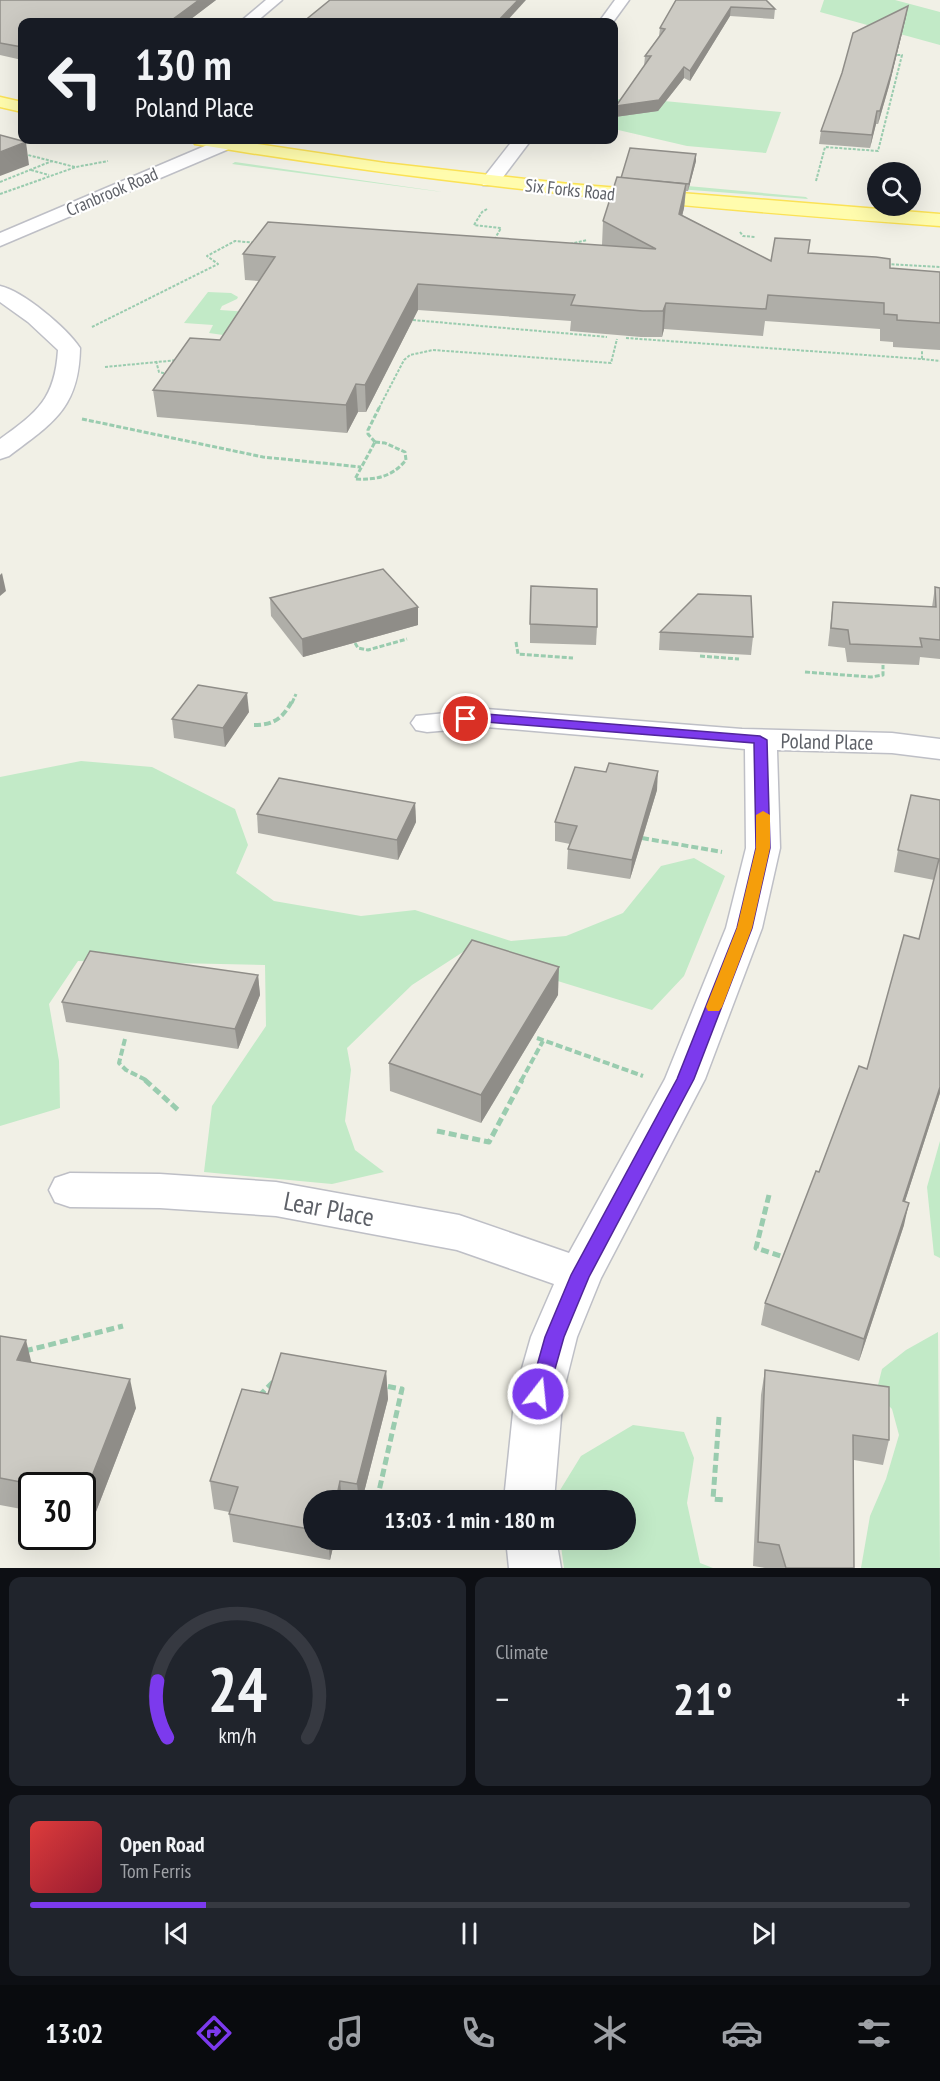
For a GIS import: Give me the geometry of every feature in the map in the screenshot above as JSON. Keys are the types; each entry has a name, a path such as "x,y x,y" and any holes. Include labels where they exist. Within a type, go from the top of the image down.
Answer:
{"main road":[{"path":"0,102 18,106"},
{"name":"Six Forks Road","path":"225,144 323,160 490,181 747,207 940,220"}],"street":[{"path":"252,18 275,0"},
{"path":"609,18 622,0"},
{"name":"Cranbrook Road","path":"0,240 225,144"},
{"path":"490,181 519,144"},
{"path":"0,292 36,317 69,348 69,371 63,394 44,417 0,451"},
{"name":"Poland Place","path":"427,723 486,718 760,740 892,743 940,749"},
{"path":"530,1490 538,1394 554,1337 580,1275 681,1089 744,928 763,848 760,740"},
{"name":"Lear Place","path":"70,1190 160,1191 276,1199 459,1233 580,1275"},
{"path":"533,1550 535,1568"}],"path":[{"path":"815,187 825,147 878,151 902,55 891,54"},
{"path":"22,153 76,167"},
{"path":"0,182 52,160"},
{"path":"30,170 49,175"},
{"path":"489,250 501,228 474,225 482,212 490,207"},
{"path":"566,246 587,240"},
{"path":"89,329 218,264 207,256 235,241 258,243"},
{"path":"883,264 940,267"},
{"path":"413,320 606,337"},
{"path":"626,338 940,361"},
{"path":"375,442 355,479 388,476 400,469 406,460 405,452 385,443 375,442 368,434 368,430 404,360 410,355 433,350 611,363 617,339"},
{"path":"922,350 922,360"},
{"path":"105,367 185,359"},
{"path":"156,361 159,372 169,374"},
{"path":"82,419 263,457 361,467"},
{"path":"355,644 358,648 368,650 407,639"},
{"path":"516,642 518,654 573,658"},
{"path":"700,656 739,659"},
{"path":"805,672 879,676 883,675 883,665"},
{"path":"254,725 274,725 282,718 296,694"},
{"path":"642,838 761,858"},
{"path":"537,1038 681,1089"},
{"path":"125,1039 119,1063 126,1070 151,1083 178,1110"},
{"path":"437,1131 489,1142 543,1041"},
{"path":"769,1195 756,1248 784,1257"},
{"path":"14,1353 123,1326"},
{"path":"255,1401 278,1378"},
{"path":"379,1384 402,1389 379,1490"},
{"path":"718,1417 713,1499 725,1500"}],"green space":[{"path":"824,0 895,0 940,12 940,45 820,12"},
{"path":"618,99 643,99 781,112 766,153 687,146 618,130"},
{"path":"235,162 436,191 442,192 232,164"},
{"path":"666,184 806,197 808,199 665,188"},
{"path":"208,292 231,293 238,297 222,306 220,310 249,312 223,335 209,333 213,325 184,323"},
{"path":"81,761 152,767 235,809 248,845 236,873 274,901 361,916 415,910 511,941 566,936 623,913 661,866 694,858 725,876 684,976 652,1010 463,952 412,985 347,1048 351,1070 345,1121 355,1150 384,1172 332,1184 204,1172 212,1106 266,1026 265,965 78,961 49,1004 59,1061 60,1108 0,1126 0,777"},
{"path":"940,1141 940,1258 934,1255 927,1187"},
{"path":"938,1332 940,1568 861,1568 870,1516 886,1479 899,1435 892,1409 876,1393 882,1369 906,1350"},
{"path":"633,1425 684,1432 694,1458 687,1503 700,1563 713,1568 564,1568 562,1550 636,1550 636,1490 560,1490 581,1456"}],"building":[{"path":"0,0 199,0 174,18 18,18 18,46 0,43"},
{"path":"330,0 518,0 501,18 308,18"},
{"path":"676,0 766,0 775,9 731,7 690,71 684,67 659,100 618,106 651,56 645,56 665,29 660,28"},
{"path":"908,6 891,74 880,111 877,111 872,135 821,131 842,73 853,33"},
{"path":"0,135 18,140 18,144 21,144 0,152"},
{"path":"630,148 696,154 689,184 621,178"},
{"path":"617,177 686,184 679,214 771,261 775,238 810,240 808,253 890,259 890,268 940,272 940,323 897,320 897,315 884,314 884,303 768,295 766,309 666,303 663,311 643,311 571,305 575,295 418,284 365,385 356,384 346,405 153,390 190,338 220,340 275,257 243,254 268,222 656,249 603,221"},
{"path":"383,569 418,607 302,639 270,598"},
{"path":"531,586 597,589 597,627 530,624"},
{"path":"935,587 940,588 940,640 920,638 922,647 850,644 848,630 831,628 833,602 936,607"},
{"path":"698,594 751,596 753,637 660,632"},
{"path":"198,685 247,693 223,728 172,719"},
{"path":"609,763 658,771 632,860 568,849 577,826 555,822 575,767 606,772"},
{"path":"279,778 415,803 397,840 257,814"},
{"path":"911,795 940,800 940,1087 903,1201 909,1203 864,1339 765,1303 816,1171 819,1172 859,1066 867,1069 904,935 919,939 939,859 898,850"},
{"path":"472,940 559,967 481,1095 389,1063"},
{"path":"90,951 258,975 235,1029 62,1002"},
{"path":"0,1336 26,1340 17,1360 130,1379 94,1472 18,1472 18,1482 0,1478"},
{"path":"281,1353 386,1371 357,1484 340,1481 338,1490 303,1490 303,1528 229,1514 238,1487 210,1481 242,1389 268,1394"},
{"path":"765,1370 889,1387 889,1440 853,1435 854,1568 786,1568 779,1545 758,1542"}],"slow traffic":[{"path":"714,1007 744,928 763,848 763,815"}],"route":[{"path":"466,719 486,718 760,740 763,848 744,928 685,1079 580,1275 554,1337 538,1394"}]}
